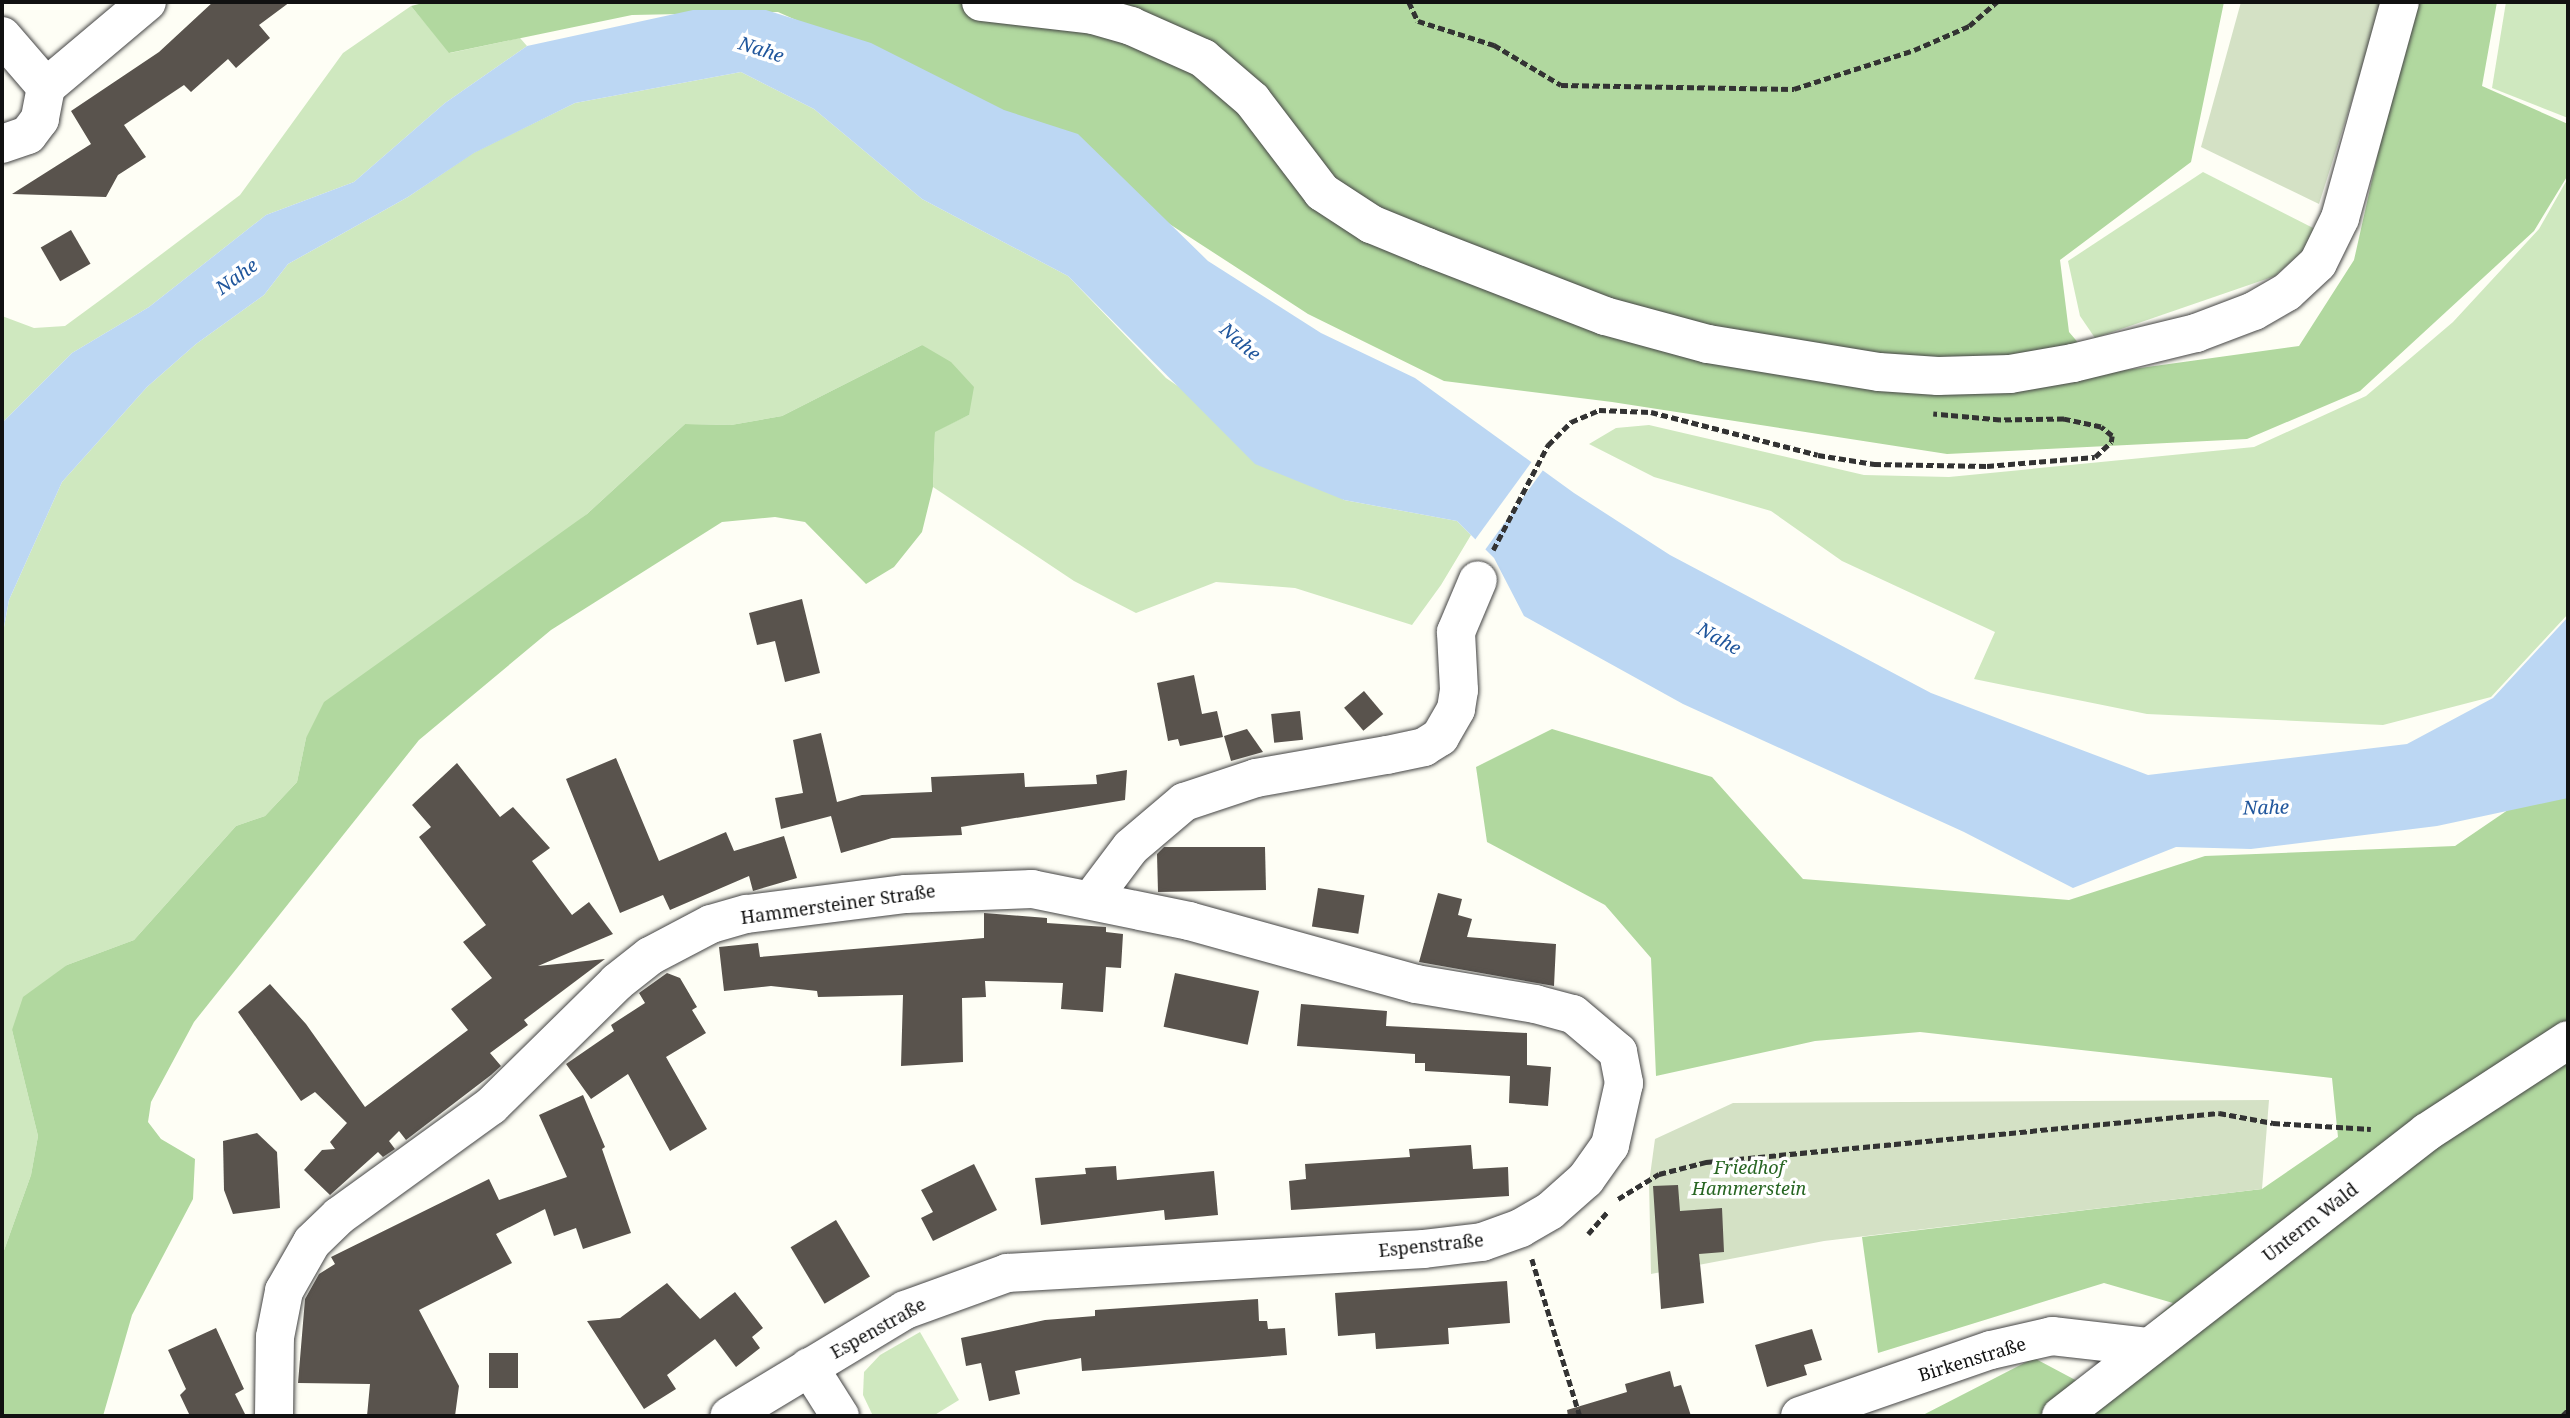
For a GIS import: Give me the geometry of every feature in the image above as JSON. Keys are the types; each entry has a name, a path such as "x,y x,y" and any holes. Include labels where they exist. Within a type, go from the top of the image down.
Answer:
{"street":[{"path":"2,144 28,135 40,119 46,87 147,2"},
{"path":"981,2 1093,15 1152,34 1203,58 1252,100 1322,192 1371,225 1427,247 1605,316 1708,344 1880,372 1938,376 2010,374 2073,363 2196,333 2254,311 2287,292 2318,263 2335,229 2400,2"},
{"path":"2,36 46,87"},
{"path":"1091,900 1131,847 1184,802 1256,778 1424,747 1440,737 1456,709 1459,690 1456,632 1478,580"},
{"name":"Hammersteiner Straße","path":"274,1416 275,1337 284,1292 312,1242 340,1216 491,1106 589,1007 650,956 711,924 747,914 879,897 970,888 1032,889 1091,900"},
{"name":"Espenstraße","path":"729,1416 905,1310 957,1287 1007,1273 1424,1249 1482,1242 1521,1228 1550,1212 1587,1179 1610,1145 1624,1083 1618,1052 1595,1028 1573,1014 1535,1004 1416,984 1189,921 1091,900"},
{"name":"Unterm Wald","path":"2061,1416 2427,1132 2568,1040"},
{"name":"Birkenstraße","path":"1800,1416 1991,1350 2052,1336 2149,1347"},
{"path":"809,1367 840,1416"}],"path":[{"path":"1409,2 1418,21 1493,44 1561,85 1794,89 1914,50 1969,26 1997,2"},
{"path":"1478,580 1548,445 1571,422 1614,407 1874,464 1987,466 2095,457 2111,442 2107,431 2084,422 1927,413"},
{"path":"1588,1234 1620,1196 1659,1174 1706,1162 2219,1113 2273,1123 2427,1132"},
{"path":"1521,1228 1580,1416"},
{"path":"2563,1416 2568,1410"}],"green space":[{"path":"427,2 2224,2 2191,162 2060,260 2069,332 2104,373 2299,346 2354,260 2412,2 2497,2 2482,86 2568,124 2568,175 2534,231 2360,391 2247,439 1947,454 1612,402 1444,381 1308,314 985,104 778,12 632,15 449,53 411,6"},
{"path":"2241,2 2383,2 2319,204 2201,147"},
{"path":"2506,2 2568,2 2568,118 2492,88"},
{"path":"411,6 450,53 520,38 527,46 445,103 354,182 266,215 149,307 72,353 2,423 2,316 34,328 65,326 240,195 343,53"},
{"path":"741,72 814,109 922,199 1068,276 1166,378 1344,500 1457,521 1471,535 1441,585 1412,625 1295,588 1216,582 1136,613 1074,581 933,487 935,431 969,415 922,345 782,416 731,425 685,424 587,514 306,738 297,782 265,816 236,826 134,940 67,965 12,1030 38,1136 31,1175 2,1256 2,638 9,600 62,482 147,387 196,344 264,295 288,264 408,197 473,153 575,103"},
{"path":"2203,172 2323,233 2275,276 2095,338 2080,316 2068,261"},
{"path":"2568,178 2568,614 2491,697 2383,725 2147,714 1974,679 1995,632 1842,561 1771,511 1654,477 1589,444 1616,428 1649,425 1864,475 1949,477 2254,447 2366,396 2453,322 2539,229"},
{"path":"922,345 951,362 974,387 969,415 935,432 933,487 922,532 894,567 866,584 805,522 775,517 722,522 551,630 419,740 194,1022 151,1102 148,1122 161,1139 195,1159 193,1199 132,1315 103,1416 2,1416 2,1256 31,1175 38,1136 12,1030 23,997 67,965 134,940 236,826 265,816 297,782 306,738 324,702 587,514 685,424 731,425 782,416"},
{"path":"1552,729 1712,777 1803,879 2069,900 2205,856 2455,846 2568,769 2568,1416 1921,1416 2034,1358 2081,1383 2173,1303 2104,1283 1878,1353 1862,1237 2262,1189 2338,1137 2332,1078 1920,1032 1815,1041 1656,1076 1651,958 1605,905 1487,842 1476,767"},
{"name":"Friedhof Hammerstein","path":"2269,1100 2262,1189 1824,1241 1651,1274 1649,1183 1655,1139 1733,1103"},
{"path":"920,1332 959,1400 933,1416 873,1416 863,1395 864,1372 880,1355"}],"water":[{"name":"Nahe","path":"693,10 766,10 871,43 1004,110 1078,134 1208,261 1321,333 1415,378 1574,493 1670,555 1931,693 2148,775 2407,744 2493,698 2568,617 2568,798 2437,826 2251,849 2176,847 2073,888 1964,832 1683,704 1524,616 1494,558 1457,521 1344,500 1255,464 1068,276 922,199 814,109 741,72 575,103 474,153 408,197 288,264 264,295 196,344 147,387 62,482 9,600 2,638 2,423 72,353 149,307 266,215 354,182 445,103 527,46"}],"pier":[{"path":"1533,460 1544,468 1482,554 1471,546"}],"building":[{"path":"213,2 290,2 259,25 270,38 236,68 228,59 191,92 184,85 124,125 146,157 118,175 106,197 12,194 91,144 71,111 159,52"},
{"path":"71,230 91,264 60,281 41,248"},
{"path":"802,599 820,673 785,682 775,641 757,645 749,613"},
{"path":"1194,675 1202,714 1217,711 1223,737 1180,746 1178,739 1168,741 1157,683"},
{"path":"1364,691 1383,714 1363,731 1344,708"},
{"path":"1300,711 1303,740 1274,743 1271,714"},
{"path":"1247,729 1263,752 1231,761 1224,736"},
{"path":"821,733 837,802 862,795 932,792 931,777 1024,773 1025,787 1097,784 1096,775 1127,770 1125,800 961,827 962,835 892,838 841,853 831,816 781,829 775,798 803,793 793,740"},
{"path":"616,758 659,861 726,832 734,851 784,836 797,878 753,891 749,876 670,910 663,895 620,913 566,779"},
{"path":"457,763 500,817 513,807 550,848 532,861 572,915 589,902 613,934 538,966 605,959 524,1020 528,1025 490,1053 501,1066 491,1075 406,1140 399,1131 389,1141 395,1149 383,1157 378,1152 330,1195 304,1170 322,1150 335,1149 330,1142 347,1123 315,1092 301,1101 238,1012 270,984 306,1024 365,1107 468,1030 451,1009 492,978 463,942 486,925 419,837 431,827 412,805"},
{"path":"1164,847 1265,847 1266,890 1158,892 1157,854"},
{"path":"1318,888 1364,895 1358,934 1312,927"},
{"path":"1438,893 1462,899 1458,915 1472,919 1467,937 1556,944 1554,986 1419,962"},
{"path":"984,913 1047,918 1047,923 1106,927 1106,932 1123,934 1121,968 1106,967 1103,1012 1061,1009 1063,983 985,981 986,997 962,998 963,1062 901,1066 903,995 818,997 817,991 771,986 724,991 719,947 758,943 760,957 984,938"},
{"path":"667,973 680,978 697,1007 692,1010 706,1033 666,1057 707,1129 670,1151 628,1074 591,1099 566,1064 614,1031 611,1025 645,1003 639,993"},
{"path":"1175,973 1259,991 1248,1045 1164,1027"},
{"path":"1301,1004 1387,1011 1386,1026 1527,1033 1527,1065 1551,1067 1548,1106 1509,1103 1510,1076 1425,1071 1425,1063 1415,1063 1415,1054 1297,1046"},
{"path":"583,1095 605,1147 602,1149 631,1233 583,1249 576,1228 554,1236 545,1209 496,1234 512,1263 419,1310 459,1386 455,1416 367,1416 370,1384 298,1383 305,1299 319,1274 335,1264 331,1257 489,1179 499,1200 567,1177 539,1115"},
{"path":"257,1133 277,1152 280,1208 233,1214 224,1190 223,1141"},
{"path":"1471,1145 1473,1169 1508,1167 1509,1196 1291,1210 1289,1181 1306,1179 1305,1164 1410,1157 1409,1149"},
{"path":"974,1164 997,1210 933,1241 921,1218 933,1212 921,1190"},
{"path":"1116,1166 1117,1180 1214,1171 1218,1215 1165,1220 1164,1210 1041,1225 1035,1178 1086,1174 1085,1168"},
{"path":"1678,1185 1680,1211 1722,1208 1724,1252 1699,1254 1704,1303 1661,1309 1653,1186"},
{"path":"836,1220 870,1277 825,1304 791,1247"},
{"path":"1507,1281 1510,1323 1448,1328 1449,1344 1376,1349 1375,1333 1338,1336 1335,1293"},
{"path":"667,1283 700,1319 735,1292 763,1328 752,1337 760,1348 736,1367 715,1339 667,1375 676,1389 644,1409 587,1321 620,1318"},
{"path":"1258,1299 1259,1321 1267,1321 1268,1329 1285,1328 1287,1355 1082,1371 1081,1358 1015,1371 1020,1394 989,1401 981,1363 966,1366 961,1338 1045,1320 1095,1316 1095,1310"},
{"path":"216,1328 244,1389 235,1394 246,1416 190,1416 180,1395 186,1389 168,1350"},
{"path":"1812,1329 1822,1360 1804,1365 1807,1375 1767,1387 1755,1345"},
{"path":"489,1353 518,1353 518,1388 489,1388"},
{"path":"1670,1371 1674,1387 1681,1385 1691,1416 1568,1416 1567,1410 1627,1392 1625,1384"}]}
